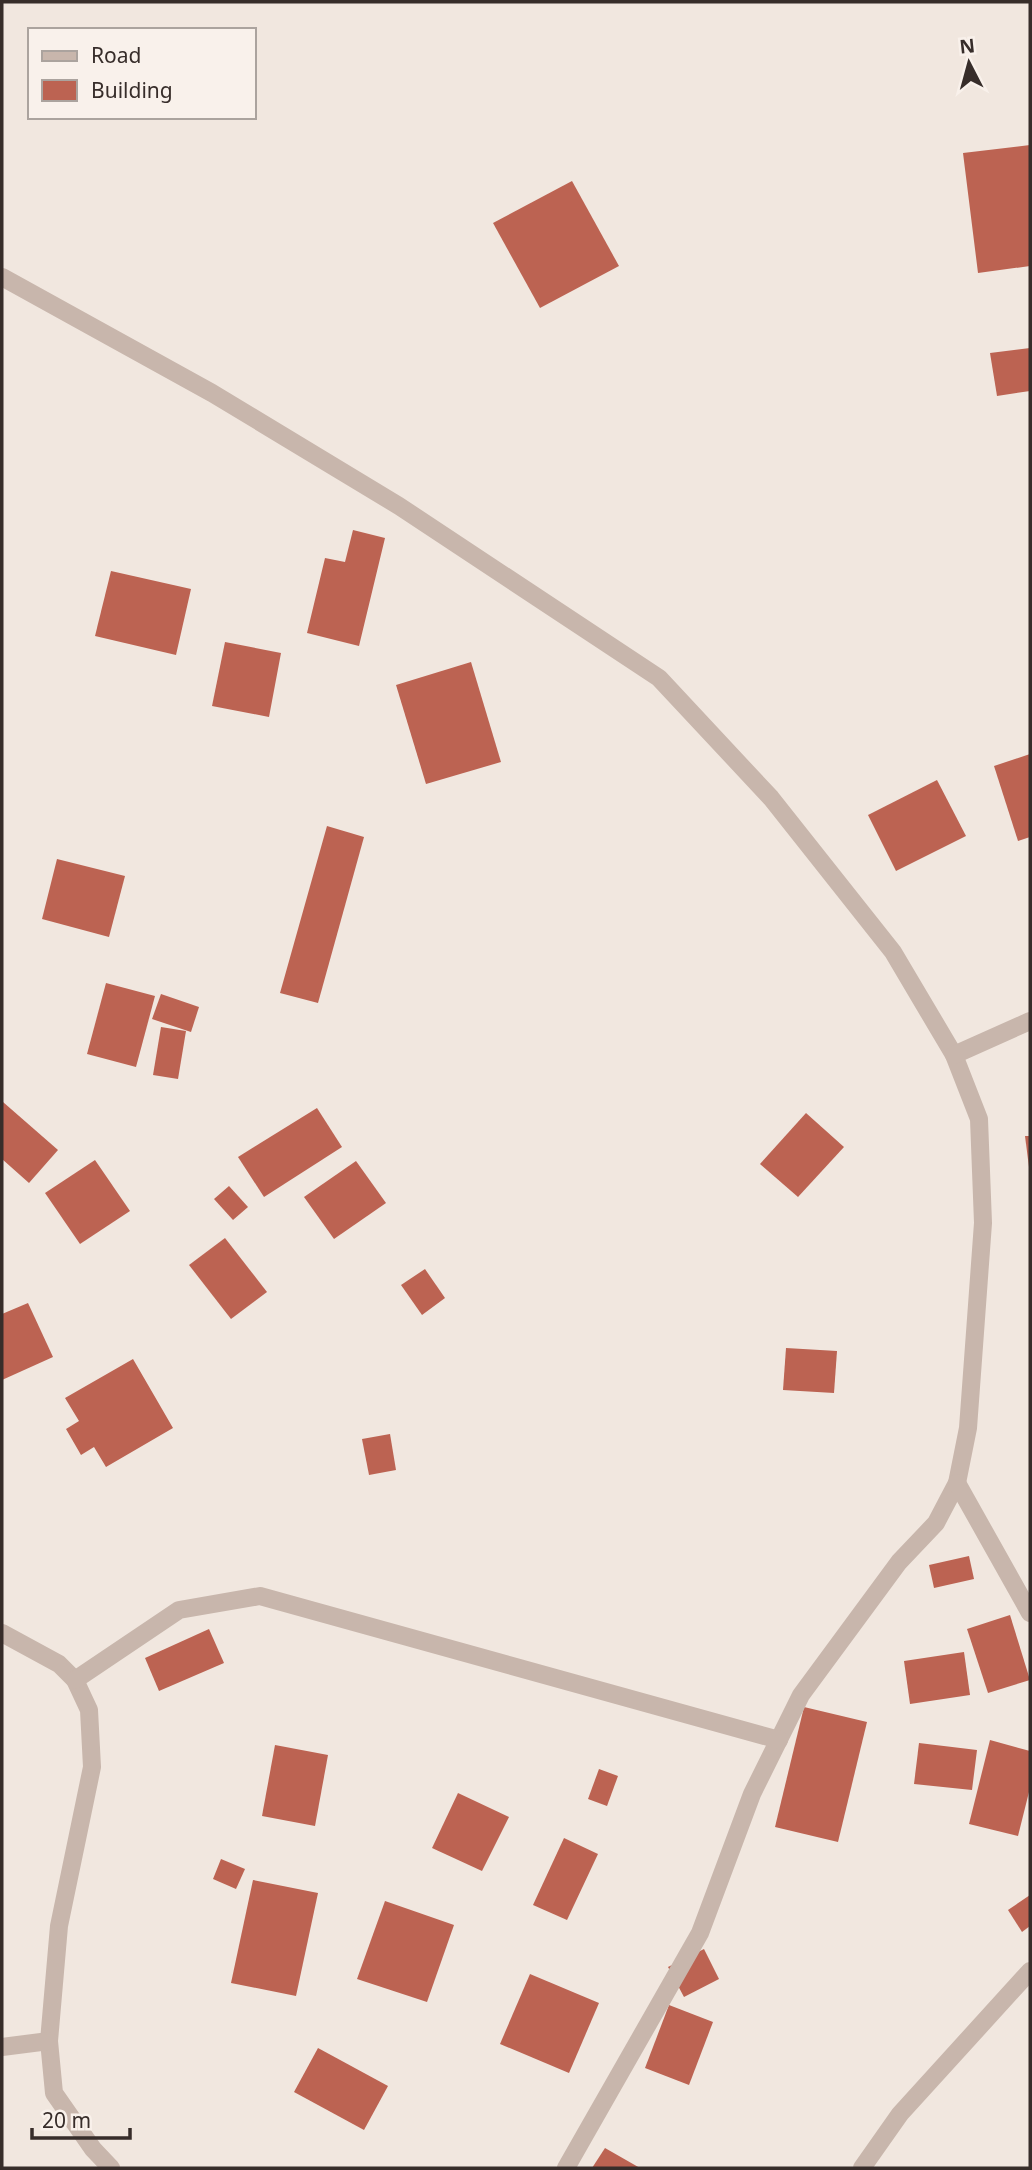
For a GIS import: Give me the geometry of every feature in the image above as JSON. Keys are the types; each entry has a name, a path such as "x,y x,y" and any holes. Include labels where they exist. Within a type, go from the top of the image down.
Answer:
{"street":[{"path":"2,277 212,393 387,499 659,678 771,798 885,942 954,1055 979,1119 983,1223 968,1428 957,1483 936,1522 899,1562 800,1696 752,1794 700,1933 566,2168"},
{"path":"954,1055 1030,1021"},
{"path":"957,1483 1030,1613"},
{"path":"75,1680 179,1610 260,1596 779,1740"},
{"path":"2,1633 60,1664 75,1680 89,1710 92,1767 59,1926 49,2040 54,2094 93,2149 111,2168"},
{"path":"862,2168 900,2114 1030,1972"},
{"path":"2,2047 49,2040"}],"building":[{"path":"1030,145 1030,266 978,273 963,153"},
{"path":"572,181 619,266 540,308 493,223"},
{"path":"1030,348 1030,391 997,396 990,353"},
{"path":"353,530 385,538 359,646 307,633 325,558 345,562"},
{"path":"111,571 191,589 176,655 95,636"},
{"path":"225,642 281,653 269,717 212,706"},
{"path":"471,662 501,762 426,784 396,685"},
{"path":"1030,754 1030,837 1018,841 994,766"},
{"path":"937,780 966,836 896,871 868,815"},
{"path":"327,826 364,837 318,1003 280,993"},
{"path":"57,859 125,876 109,937 42,919"},
{"path":"106,983 155,996 136,1067 87,1054"},
{"path":"161,994 199,1007 191,1032 152,1019"},
{"path":"161,1027 186,1031 178,1079 153,1075"},
{"path":"3,1102 58,1150 29,1183 2,1159"},
{"path":"317,1108 342,1147 264,1197 238,1157"},
{"path":"806,1113 844,1147 798,1197 760,1164"},
{"path":"1025,1136 1030,1136 1030,1167 1029,1167"},
{"path":"95,1160 130,1211 80,1244 45,1193"},
{"path":"356,1161 386,1203 334,1239 304,1197"},
{"path":"229,1186 248,1207 233,1220 214,1199"},
{"path":"225,1238 267,1292 231,1319 189,1265"},
{"path":"425,1269 445,1298 422,1315 401,1285"},
{"path":"28,1303 53,1357 2,1380 2,1314"},
{"path":"786,1348 837,1351 834,1393 783,1390"},
{"path":"133,1359 173,1428 106,1467 94,1447 81,1455 66,1429 79,1421 65,1398"},
{"path":"390,1434 396,1470 369,1475 362,1439"},
{"path":"969,1556 974,1579 934,1588 929,1565"},
{"path":"1010,1615 1030,1680 988,1693 967,1629"},
{"path":"209,1629 224,1663 159,1691 145,1658"},
{"path":"964,1652 970,1695 910,1704 904,1661"},
{"path":"804,1707 867,1722 838,1842 775,1827"},
{"path":"990,1740 1030,1751 1030,1788 1018,1836 969,1824"},
{"path":"919,1743 977,1750 972,1790 914,1784"},
{"path":"275,1745 328,1755 315,1826 262,1816"},
{"path":"599,1769 618,1776 607,1806 588,1799"},
{"path":"458,1793 509,1817 482,1871 432,1848"},
{"path":"564,1838 598,1854 567,1920 533,1905"},
{"path":"221,1859 245,1869 236,1889 213,1879"},
{"path":"253,1880 318,1893 296,1996 231,1983"},
{"path":"1030,1895 1030,1926 1022,1932 1008,1910"},
{"path":"385,1901 454,1925 427,2002 357,1979"},
{"path":"704,1949 719,1979 684,1997 668,1967"},
{"path":"530,1974 599,2003 569,2073 500,2044"},
{"path":"669,2005 713,2022 689,2085 645,2068"},
{"path":"318,2048 388,2086 364,2130 294,2092"},
{"path":"605,2148 640,2168 592,2168"}]}
